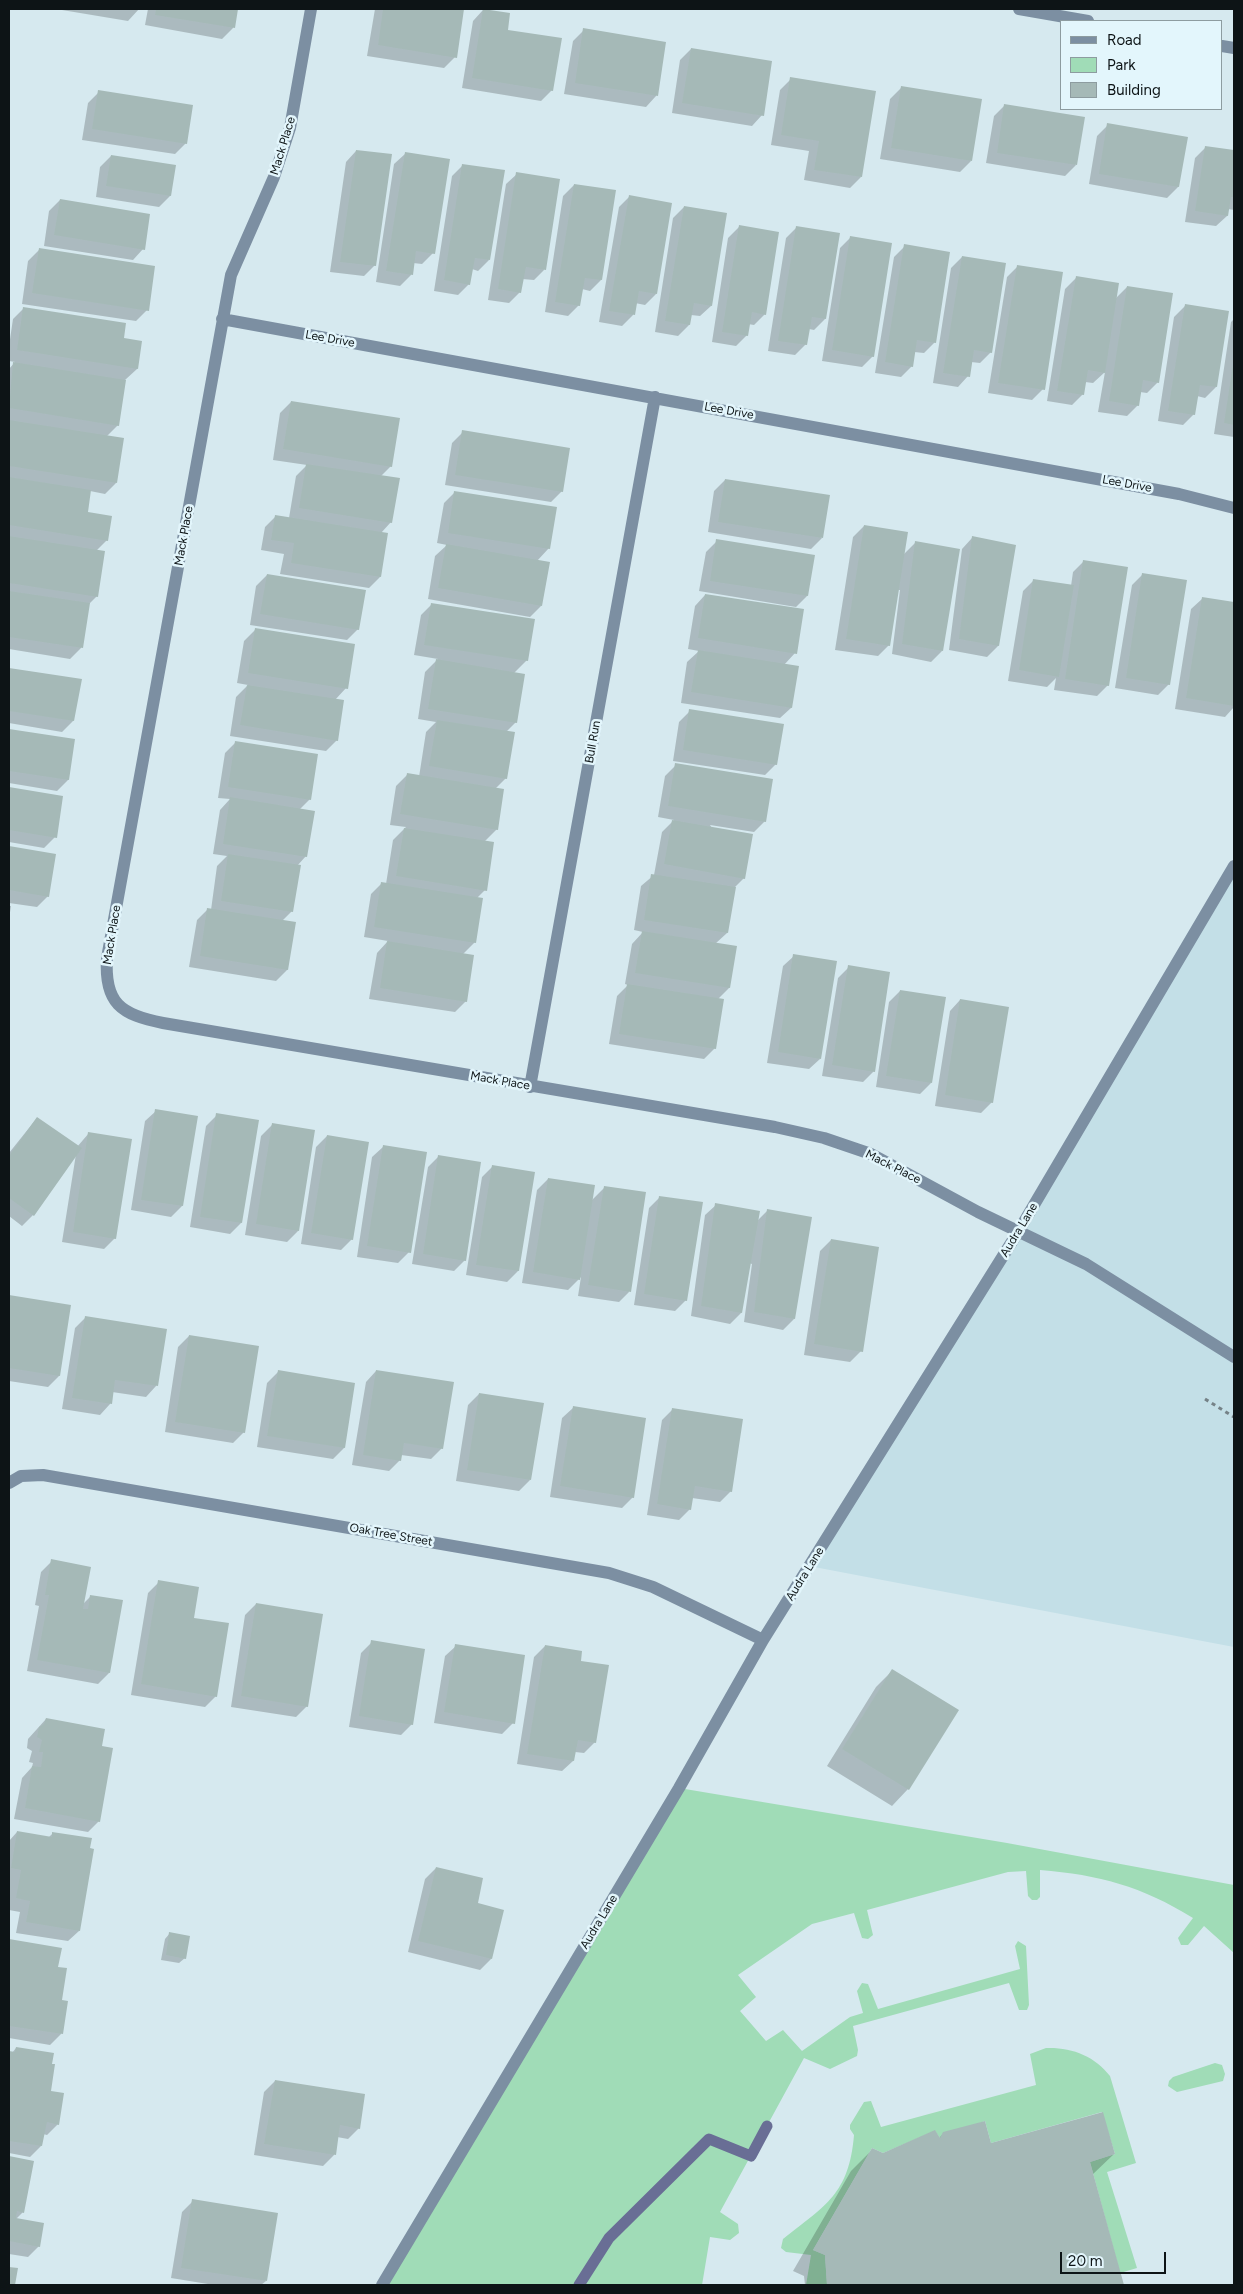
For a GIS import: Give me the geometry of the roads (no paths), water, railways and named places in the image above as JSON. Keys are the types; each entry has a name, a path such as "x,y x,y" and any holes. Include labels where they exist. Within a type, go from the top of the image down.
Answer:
{"street":[{"name":"Mack Place","path":"311,9 290,128 274,177 234,264 222,319 107,958 109,994 124,1010 149,1020 530,1087 775,1127 824,1138 871,1154 1018,1232 1086,1264 1234,1357"},
{"path":"1019,9 1082,20"},
{"name":"Lee Drive","path":"222,319 1179,494 1234,508"},
{"name":"Bull Run","path":"530,1087 655,397"},
{"name":"Audra Lane","path":"382,2285 679,1788 764,1640 1018,1232 1234,866"},
{"name":"Oak Tree Street","path":"9,1483 21,1476 42,1475 609,1573 653,1587 764,1640"}],"waterway":[{"path":"579,2285 609,2238 709,2139 751,2156 767,2126"}]}
